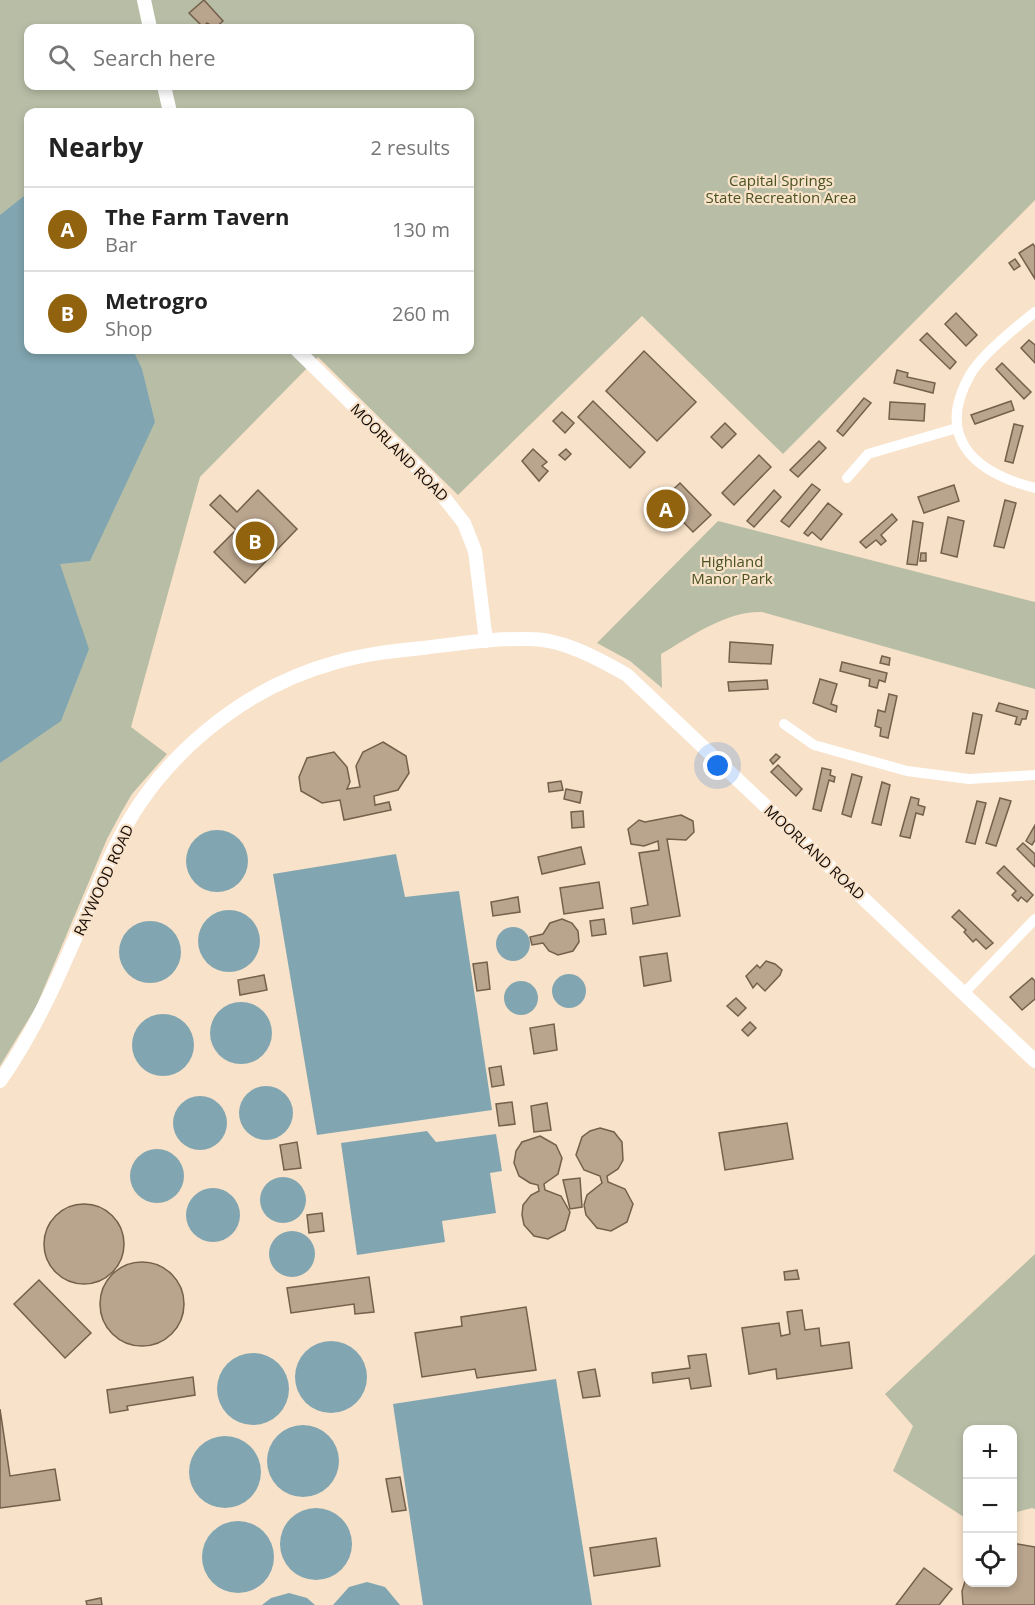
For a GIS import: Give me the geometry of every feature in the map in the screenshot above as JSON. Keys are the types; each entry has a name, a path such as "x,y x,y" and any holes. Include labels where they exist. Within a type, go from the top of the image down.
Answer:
{"street":[{"path":"144,0 149,24"},
{"path":"165,90 169,108"},
{"path":"1035,312 1009,333 970,374 956,408 957,428 967,450 978,466 1011,482 1035,488"},
{"name":"MOORLAND ROAD","path":"301,354 431,481 464,523 475,551 486,642"},
{"path":"847,478 868,454 957,428"},
{"name":"RAYWOOD ROAD","path":"0,1081 47,1004 115,846 162,774 196,738 225,715 265,690 335,662 379,653 532,638 588,653"},
{"name":"MOORLAND ROAD","path":"588,653 627,675 1035,1061"},
{"path":"784,724 814,745 907,771 969,780 1035,775"},
{"path":"964,993 1035,919"}],"green space":[{"name":"Capital Springs State Recreation Area","path":"0,0 1035,0 1035,200 783,454 642,316 458,495 318,357 200,477 131,727 167,754 132,794 107,839 36,1007 0,1066"},
{"name":"Highland Manor Park","path":"718,521 1035,602 1035,689 762,612 722,620 661,654 662,688 630,661 597,643"},
{"path":"1035,1254 1035,1509 1017,1512 1017,1425 963,1425 963,1516 893,1471 913,1426 885,1394"}],"water":[{"path":"24,196 24,354 135,354 142,369 155,422 90,561 60,564 89,649 61,721 0,763 0,215"},
{"path":"217,830 234,835 239,839 243,844 248,861 243,878 239,883 234,887 217,892 200,887 195,883 191,878 186,861 191,844 195,839 200,835"},
{"path":"396,854 405,897 459,891 492,1110 317,1135 273,874"},
{"path":"229,910 246,915 251,919 255,924 260,941 255,958 251,963 246,967 229,972 212,967 207,963 203,958 198,941 203,924 207,919 212,915"},
{"path":"150,921 167,926 172,930 176,935 181,952 176,969 172,974 167,978 150,983 133,978 128,974 124,969 119,952 124,935 128,930 133,926"},
{"path":"513,927 525,932 530,944 525,956 513,961 501,956 496,944 501,932"},
{"path":"569,974 581,979 586,991 581,1003 569,1008 557,1003 552,991 557,979"},
{"path":"521,981 533,986 538,998 533,1010 521,1015 509,1010 504,998 509,986"},
{"path":"241,1002 258,1007 263,1011 267,1016 272,1033 267,1050 263,1055 258,1059 241,1064 224,1059 219,1055 215,1050 210,1033 215,1016 219,1011 224,1007"},
{"path":"163,1014 180,1019 185,1023 189,1028 194,1045 189,1062 185,1067 180,1071 163,1076 146,1071 141,1067 137,1062 132,1045 137,1028 141,1023 146,1019"},
{"path":"261,1086 271,1086 281,1090 289,1098 293,1113 289,1128 281,1136 271,1140 261,1140 251,1136 243,1128 239,1118 239,1108 243,1098 251,1090"},
{"path":"195,1096 205,1096 215,1100 223,1108 227,1123 223,1138 215,1146 205,1150 195,1150 185,1146 177,1138 173,1128 173,1118 177,1108 185,1100"},
{"path":"427,1131 436,1142 496,1134 502,1171 490,1173 496,1213 442,1221 445,1242 357,1255 341,1143"},
{"path":"152,1149 162,1149 172,1153 180,1161 184,1176 180,1191 172,1199 162,1203 152,1203 142,1199 134,1191 130,1181 130,1171 134,1161 142,1153"},
{"path":"283,1177 299,1184 306,1200 299,1216 283,1223 267,1216 260,1200 267,1184"},
{"path":"208,1188 218,1188 228,1192 236,1200 240,1215 236,1230 228,1238 218,1242 208,1242 198,1238 190,1230 186,1220 186,1210 190,1200 198,1192"},
{"path":"292,1231 308,1238 315,1254 308,1270 292,1277 276,1270 269,1254 276,1238"},
{"path":"331,1341 351,1347 361,1357 367,1377 361,1397 351,1407 331,1413 311,1407 301,1397 295,1377 301,1357 311,1347"},
{"path":"253,1353 273,1359 283,1369 289,1389 283,1409 273,1419 253,1425 233,1419 223,1409 217,1389 223,1369 233,1359"},
{"path":"556,1379 592,1605 423,1605 393,1404"},
{"path":"303,1425 323,1431 333,1441 339,1461 333,1481 323,1491 303,1497 283,1491 273,1481 267,1461 273,1441 283,1431"},
{"path":"225,1436 245,1442 255,1452 261,1472 255,1492 245,1502 225,1508 205,1502 195,1492 189,1472 195,1452 205,1442"},
{"path":"316,1508 336,1514 346,1524 352,1544 346,1564 336,1574 316,1580 296,1574 286,1564 280,1544 286,1524 296,1514"},
{"path":"238,1521 258,1527 268,1537 274,1557 268,1577 258,1587 238,1593 218,1587 208,1577 202,1557 208,1537 218,1527"},
{"path":"367,1582 385,1587 400,1605 333,1605 349,1587"},
{"path":"289,1593 307,1598 315,1605 262,1605 271,1598"}],"building":[{"path":"204,0 223,21 220,24 200,24 189,13"},
{"path":"1033,244 1035,247 1035,279 1019,253"},
{"path":"1015,259 1020,266 1014,270 1009,263"},
{"path":"956,313 977,335 966,346 945,324"},
{"path":"927,333 956,362 950,369 920,340"},
{"path":"1029,340 1035,345 1035,363 1021,348"},
{"path":"644,351 696,402 657,441 606,391"},
{"path":"1002,363 1031,392 1024,399 996,369"},
{"path":"897,370 908,373 907,377 935,383 933,393 894,383"},
{"path":"864,398 871,403 843,436 837,431"},
{"path":"593,401 645,452 630,468 578,417"},
{"path":"1011,401 1014,410 975,424 971,415"},
{"path":"890,402 925,404 924,421 889,419"},
{"path":"562,412 574,423 565,433 553,421"},
{"path":"725,423 736,434 722,448 711,437"},
{"path":"1014,424 1023,426 1013,463 1005,461"},
{"path":"819,441 826,448 798,477 790,470"},
{"path":"533,449 547,462 542,466 548,471 539,481 522,461"},
{"path":"566,449 571,454 565,460 559,455"},
{"path":"759,455 771,467 734,505 722,493"},
{"path":"680,483 711,515 693,532 662,500"},
{"path":"812,484 820,490 789,527 781,521"},
{"path":"954,485 959,501 924,513 918,497"},
{"path":"258,490 297,529 245,583 214,552 236,530 210,505 220,495 237,512"},
{"path":"774,490 781,497 754,527 747,521"},
{"path":"1005,500 1016,503 1004,548 994,546"},
{"path":"828,503 842,514 821,540 812,532 808,536 804,533"},
{"path":"892,514 897,520 881,535 886,541 881,545 876,540 866,548 860,542"},
{"path":"948,517 964,521 957,557 941,553"},
{"path":"913,521 923,523 917,565 907,564"},
{"path":"921,553 926,553 926,561 920,561"},
{"path":"730,642 773,645 771,664 729,662"},
{"path":"882,656 890,658 889,665 880,663"},
{"path":"842,662 887,673 885,682 879,680 877,688 869,686 870,679 840,671"},
{"path":"820,679 837,684 831,704 837,706 836,712 813,703"},
{"path":"767,680 768,689 729,691 728,682"},
{"path":"889,694 897,696 888,738 880,736 881,728 875,726 878,710 885,712"},
{"path":"999,703 1028,711 1026,719 1022,719 1020,725 1015,724 1017,717 996,711"},
{"path":"973,713 982,715 974,754 966,753"},
{"path":"383,742 406,756 409,773 398,790 374,796 375,805 389,802 391,810 344,820 340,800 322,803 301,791 299,777 307,758 334,752 347,767 350,782 347,789 360,787 356,766 363,752"},
{"path":"776,754 780,757 773,764 770,760"},
{"path":"778,765 802,789 796,796 771,772"},
{"path":"822,768 831,770 830,775 835,777 834,782 829,780 821,811 813,809"},
{"path":"852,774 862,777 851,817 842,814"},
{"path":"561,781 563,790 549,792 548,783"},
{"path":"882,782 890,785 881,825 872,823"},
{"path":"566,789 582,792 580,803 564,799"},
{"path":"911,797 919,799 918,805 925,807 923,815 916,813 910,838 900,836"},
{"path":"1000,798 1011,801 996,846 986,843"},
{"path":"977,801 986,803 975,844 966,842"},
{"path":"583,811 584,827 572,828 571,812"},
{"path":"681,815 693,821 694,832 686,840 667,839 680,916 633,924 631,908 648,905 639,853 659,850 658,841 644,846 631,844 628,829 639,820 645,822"},
{"path":"1035,825 1035,840 1032,845 1026,841"},
{"path":"1023,843 1035,854 1035,867 1017,849"},
{"path":"581,847 585,864 542,874 538,857"},
{"path":"1004,866 1033,895 1027,902 1021,897 1018,901 1012,895 1016,891 997,873"},
{"path":"599,882 603,908 564,914 560,888"},
{"path":"518,897 520,912 493,916 491,902"},
{"path":"959,910 993,943 986,949 976,939 973,942 964,932 966,930 952,917"},
{"path":"562,919 572,923 578,931 579,942 573,951 558,955 549,951 543,943 532,945 530,937 543,934 550,923"},
{"path":"604,919 606,934 592,936 590,921"},
{"path":"667,953 671,981 644,986 640,957"},
{"path":"766,961 782,970 765,991 757,983 753,988 746,976 757,965 760,968"},
{"path":"487,962 490,989 477,991 473,964"},
{"path":"264,975 267,990 240,995 238,980"},
{"path":"1032,978 1035,981 1035,999 1022,1010 1010,997"},
{"path":"736,998 746,1008 738,1016 727,1006"},
{"path":"750,1022 756,1028 748,1036 742,1030"},
{"path":"554,1024 557,1050 534,1054 530,1028"},
{"path":"501,1066 504,1085 492,1087 489,1068"},
{"path":"512,1102 515,1124 499,1126 496,1104"},
{"path":"547,1103 551,1130 534,1132 531,1106"},
{"path":"787,1123 793,1159 725,1170 719,1133"},
{"path":"600,1128 614,1132 622,1142 623,1160 618,1169 607,1176 608,1182 625,1189 633,1204 627,1222 611,1231 597,1228 586,1215 584,1205 587,1195 602,1183 600,1176 584,1170 576,1155 582,1137"},
{"path":"540,1136 556,1145 562,1158 558,1174 544,1184 545,1190 561,1196 570,1212 565,1230 548,1239 534,1236 524,1225 523,1205 531,1195 539,1191 538,1185 519,1176 514,1163 516,1151 522,1142"},
{"path":"297,1142 301,1168 284,1170 280,1145"},
{"path":"580,1178 582,1207 570,1209 563,1180"},
{"path":"84,1204 99,1207 112,1216 121,1229 124,1244 121,1259 112,1272 99,1281 84,1284 69,1281 56,1272 47,1259 44,1244 47,1229 56,1216 69,1207"},
{"path":"322,1213 324,1231 309,1233 307,1215"},
{"path":"134,1262 150,1262 166,1269 177,1280 184,1296 181,1320 172,1334 150,1346 134,1346 118,1339 107,1328 100,1312 100,1296 107,1280 118,1269"},
{"path":"797,1270 799,1279 785,1280 784,1272"},
{"path":"369,1277 374,1312 355,1314 354,1304 291,1313 287,1288"},
{"path":"39,1280 91,1333 65,1358 14,1304"},
{"path":"526,1307 536,1370 477,1378 475,1369 422,1377 415,1333 462,1326 461,1317"},
{"path":"802,1310 805,1330 819,1328 821,1346 849,1342 852,1368 777,1379 776,1369 749,1374 742,1328 779,1323 781,1336 790,1334 787,1312"},
{"path":"706,1354 711,1386 691,1389 689,1378 653,1383 652,1373 690,1368 688,1356"},
{"path":"595,1369 600,1396 583,1398 578,1372"},
{"path":"193,1377 195,1395 127,1406 128,1410 110,1413 107,1390"},
{"path":"0,1409 10,1476 55,1469 60,1500 0,1508"},
{"path":"400,1477 406,1510 392,1512 386,1479"},
{"path":"656,1538 660,1566 594,1576 590,1548"},
{"path":"1017,1544 1035,1547 1035,1605 963,1605 963,1587 1017,1587"},
{"path":"924,1568 952,1589 939,1605 896,1605"},
{"path":"101,1598 102,1605 87,1605 86,1601"}],"place":[{"name":"The Farm Tavern","path":"666,509"},
{"name":"Metrogro","path":"255,541"}]}
